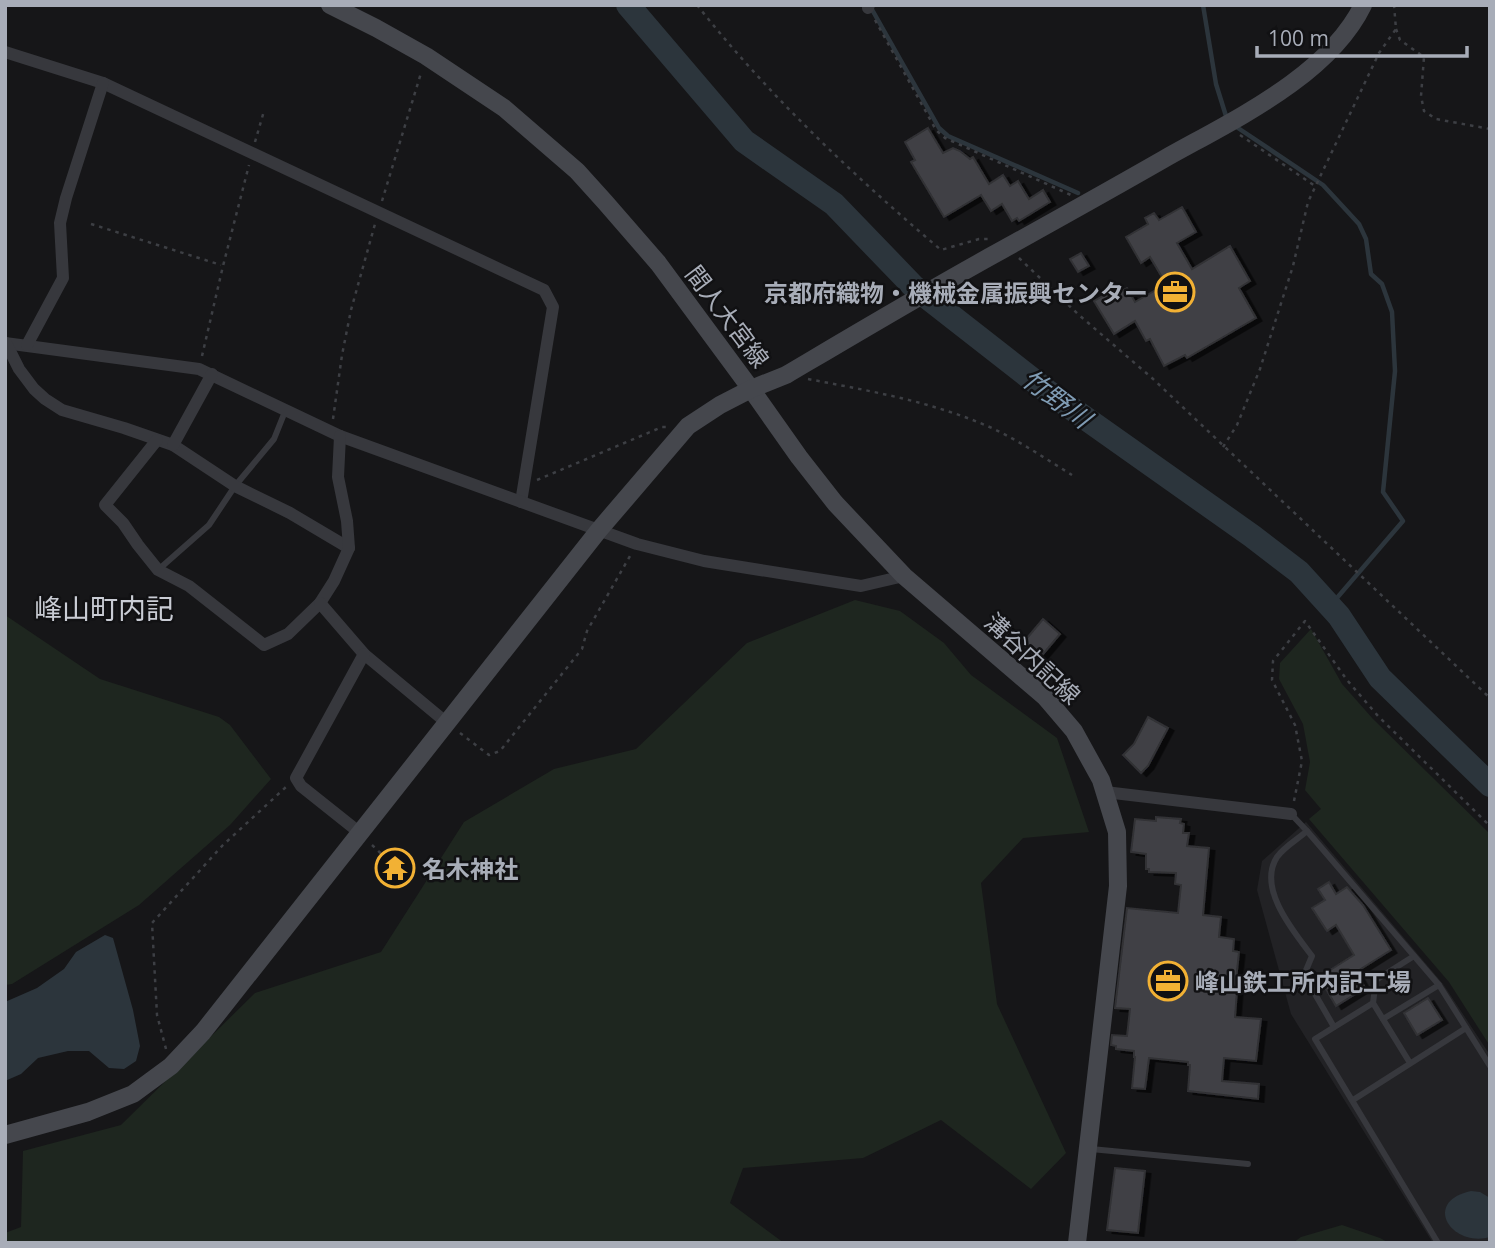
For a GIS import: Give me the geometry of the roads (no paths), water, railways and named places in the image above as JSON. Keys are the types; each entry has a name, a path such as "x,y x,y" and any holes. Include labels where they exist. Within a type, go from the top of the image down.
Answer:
{"main road":[{"name":"間人大宮線","path":"330,5 426,56 504,108 577,172 641,243 751,389 786,375 1290,85 1342,38 1363,5"},
{"path":"5,1135 88,1112 133,1094 171,1066 203,1032 599,530 688,426 751,389"},
{"name":"溝谷内記線","path":"751,389 835,503 904,576 1045,697 1074,731 1101,780 1117,832 1118,886 1077,1243"}],"street":[{"path":"5,52 103,83 544,290 552,307 521,502"},
{"path":"27,345 63,278 60,223 103,83"},
{"path":"6,343 199,369 335,434 637,544 705,561 861,586 904,576"},
{"path":"6,343 19,369 34,389 62,410 173,445 235,485 349,548"},
{"path":"173,445 212,374"},
{"path":"157,440 106,505 158,570 189,586 264,645 288,634 320,603 334,581 349,548 347,521 338,477 335,434"},
{"path":"320,603 365,654 447,723"},
{"path":"360,833 301,786 296,778 365,654"},
{"path":"1105,792 1291,814"}],"lane":[{"path":"158,570 209,525 235,485 274,439 286,409"},
{"path":"1291,814 1438,985 1490,1066"},
{"path":"1307,831 1278,855 1271,871 1271,885 1276,901 1312,957 1304,975 1334,1027"},
{"path":"1410,1063 1373,1003 1376,981 1414,956"},
{"path":"1383,1019 1438,985"},
{"path":"1373,1003 1315,1039 1438,1243"},
{"path":"1353,1100 1466,1028"},
{"path":"1089,1149 1248,1164"}],"waterway":[{"name":"竹野川","path":"628,5 744,141 834,204 914,287 1047,391 1299,572 1339,616 1380,678 1490,785"},
{"path":"1203,5 1216,84 1229,120"},
{"path":"870,6 939,128 948,136 1078,193"},
{"path":"1235,126 1323,185 1359,224 1366,239 1371,274 1382,284 1392,312 1395,371 1383,492 1403,521 1330,606"},
{"path":"1484,779 1490,770"}],"place":[{"name":"京都府織物・機械金属振興センター","path":"1175,292"},
{"name":"名木神社","path":"395,868"},
{"name":"峰山鉄工所内記工場","path":"1168,981"}],"district":[{"name":"峰山町内記","path":"104,608"}]}
